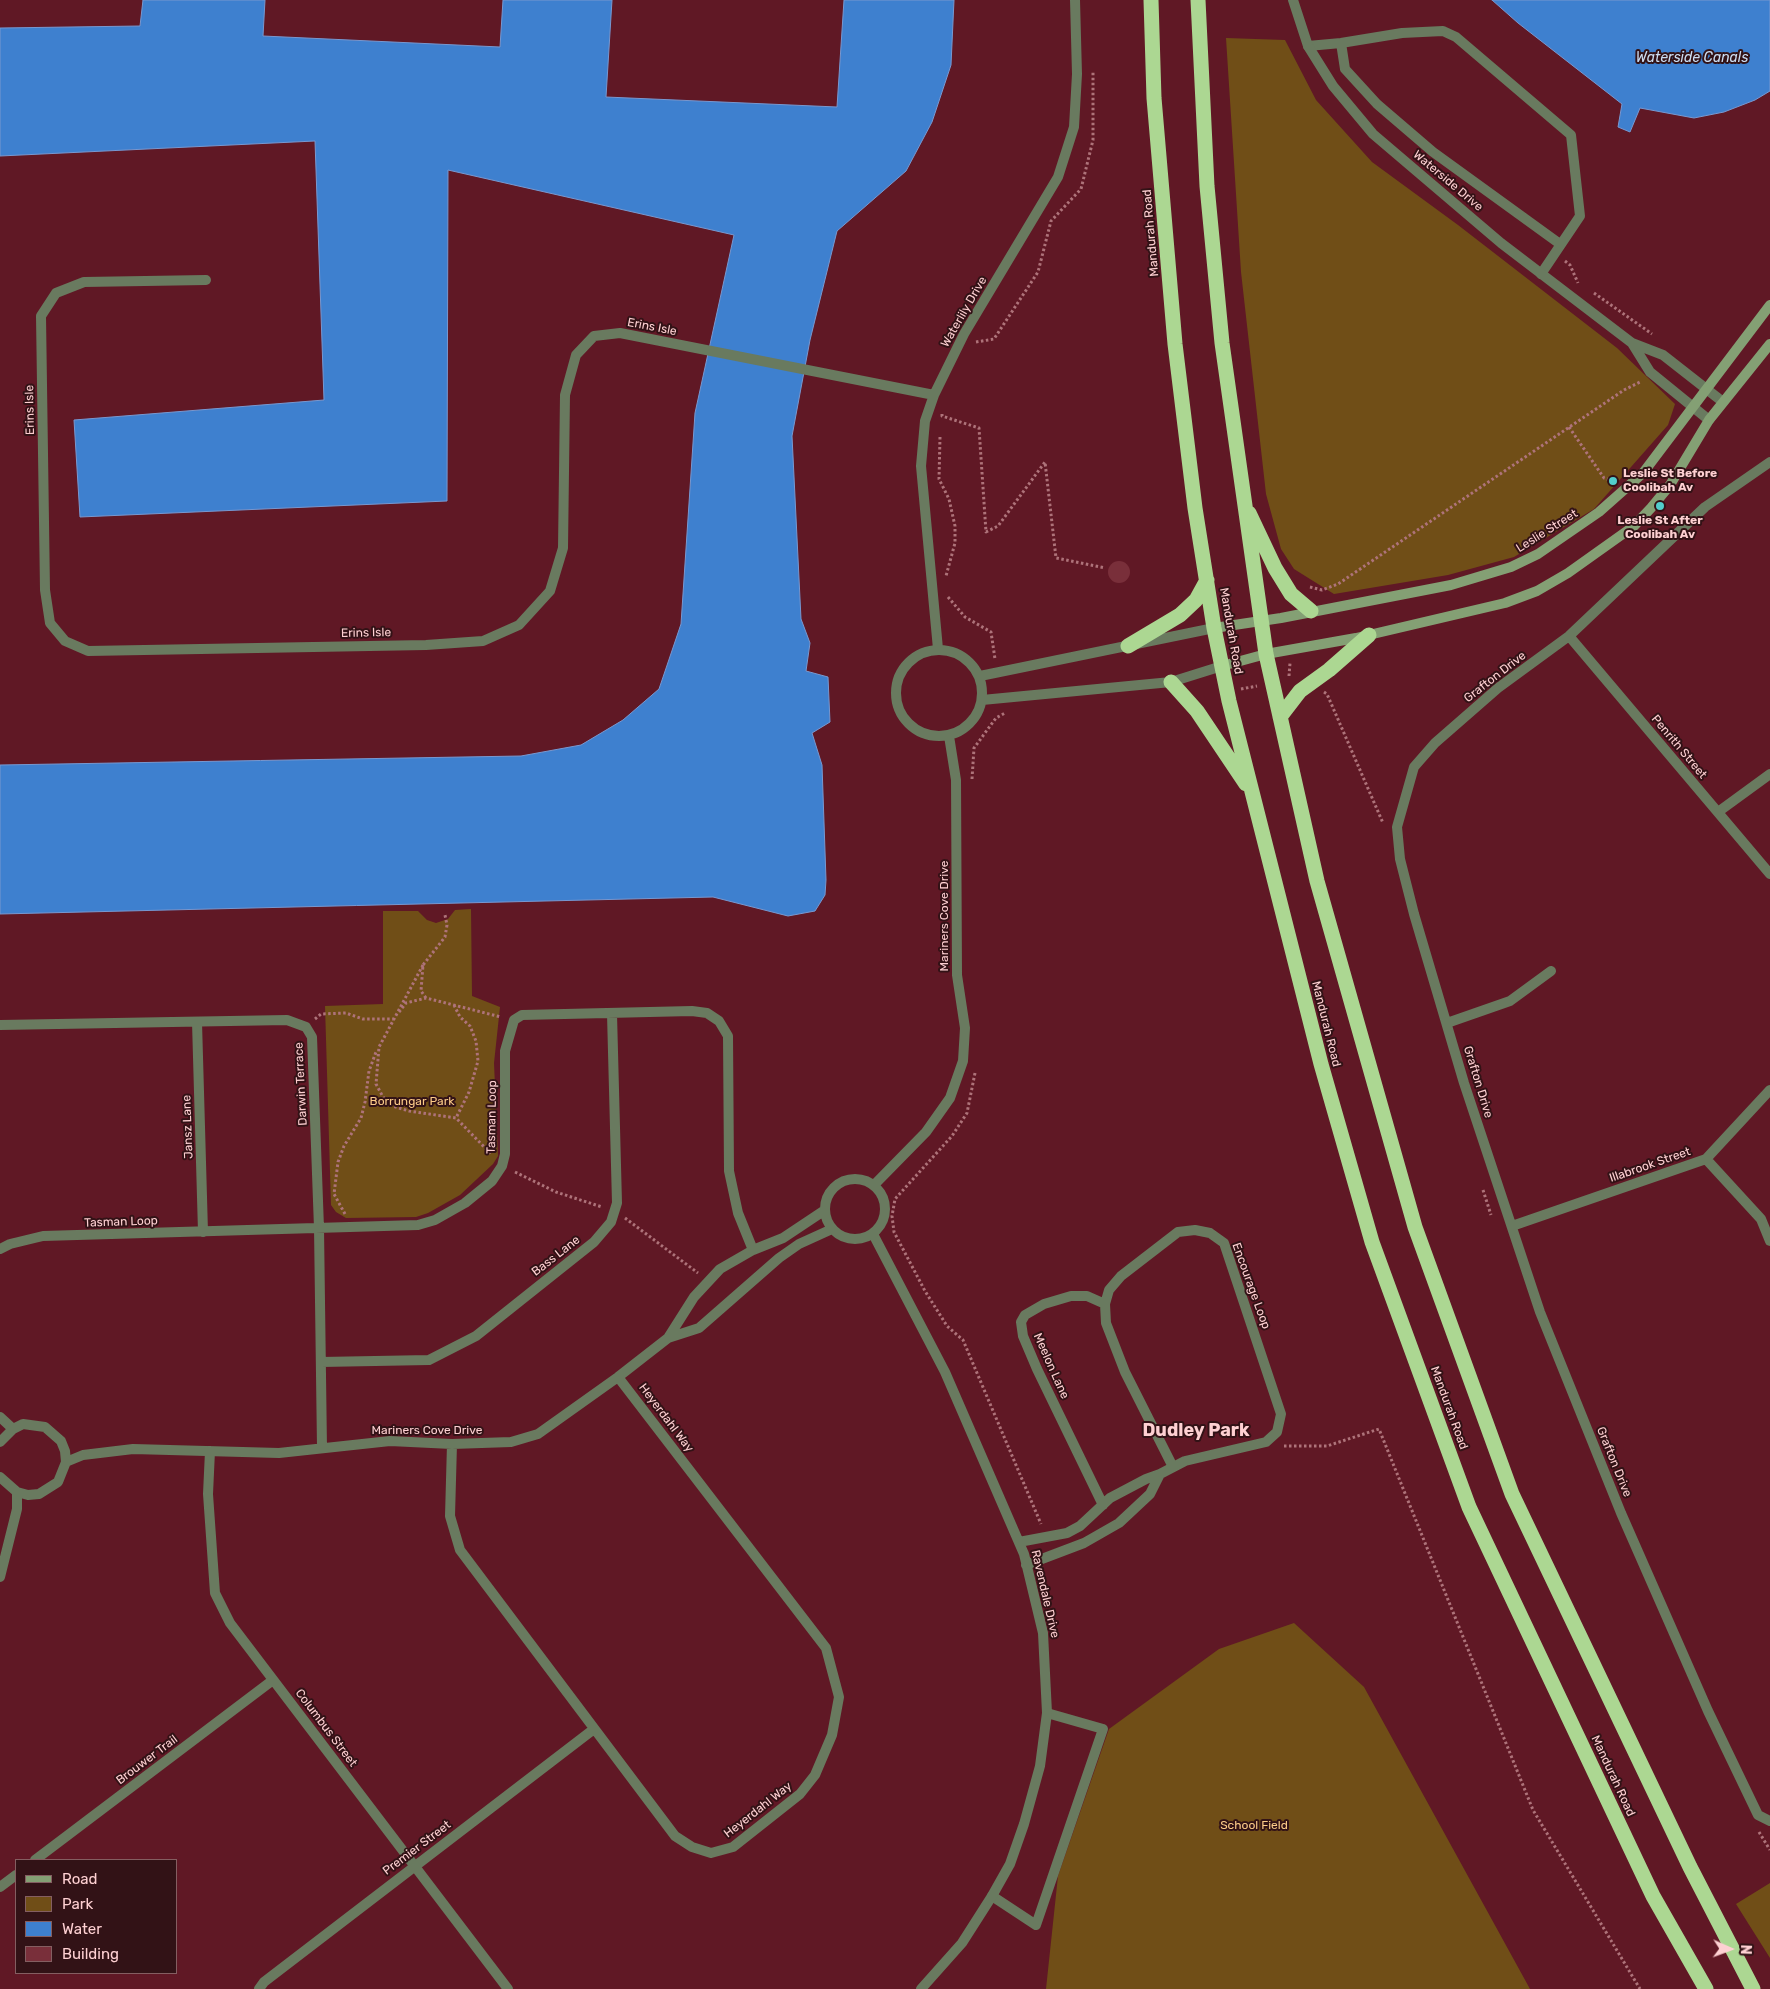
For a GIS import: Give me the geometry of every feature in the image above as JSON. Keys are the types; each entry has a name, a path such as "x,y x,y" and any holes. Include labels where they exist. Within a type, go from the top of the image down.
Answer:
{"highway":[{"name":"Mandurah Road","path":"1151,0 1154,98 1175,344 1214,628 1252,794 1321,1064 1372,1242 1470,1507 1653,1896 1706,1989"},
{"path":"1198,0 1207,186 1222,343 1260,621 1317,881 1415,1227 1512,1494 1690,1867 1753,1989"},
{"path":"1244,501 1275,568 1291,594 1312,611"},
{"path":"1128,646 1180,615 1196,600 1207,580"},
{"path":"1280,717 1300,691 1329,670 1369,635"},
{"path":"1171,682 1197,711 1252,794"}],"street":[{"name":"Waterlily Drive","path":"938,649 921,466 925,421 934,395 964,334 1058,177 1074,128 1077,74 1075,0"},
{"name":"Waterside Drive","path":"1293,0 1308,46 1333,86 1373,134 1541,274 1632,343 1663,356 1723,402"},
{"path":"1308,46 1341,43 1386,35 1443,31 1456,37 1571,134 1580,216 1541,274"},
{"path":"1341,43 1345,68 1377,104 1433,152 1560,244"},
{"name":"Erins Isle","path":"206,280 84,282 56,293 41,316 45,590 50,623 65,640 88,651 426,645 482,641 520,625 550,591 563,548 565,394 576,355 594,336 620,333 934,395"},
{"name":"Leslie Street","path":"1214,628 1451,586 1511,567 1538,554 1599,512 1643,473 1692,406 1770,306"},
{"name":"Waterside Drive","path":"1632,343 1650,372 1709,420"},
{"path":"982,700 1171,682 1266,654 1369,635 1505,603 1537,590 1568,573 1634,526 1670,485 1709,420 1770,344"},
{"name":"Grafton Drive","path":"1770,462 1705,508 1569,636 1498,688 1435,743 1414,767 1403,800 1398,827 1400,859 1414,914 1540,1312 1621,1513 1708,1711 1758,1815 1770,1821"},
{"path":"980,676 1214,628"},
{"name":"Penrith Street","path":"1569,636 1770,874"},
{"path":"938,649 957,653 972,665 980,676 982,700 976,716 965,729 949,736 931,737 914,730 901,716 895,699 897,681 906,665 920,654 938,649"},
{"name":"Mariners Cove Drive","path":"875,1184 926,1132 950,1098 963,1061 965,1028 957,975 956,780 949,736"},
{"path":"1718,812 1770,774"},
{"path":"1447,1023 1510,1001 1551,971"},
{"path":"514,1020 522,1015 692,1011 707,1013 719,1021 728,1036 729,1171 738,1213 753,1250"},
{"name":"Bass Lane","path":"321,1362 428,1360 476,1336 594,1242 610,1222 617,1203 612,1014"},
{"name":"Darwin Terrace","path":"0,1025 287,1020 306,1027 312,1037 319,1228 322,1448"},
{"name":"Tasman Loop","path":"0,1249 10,1244 44,1236 346,1228 418,1225 435,1220 465,1203 492,1180 502,1166 505,1154 505,1051 514,1020"},
{"name":"Jansz Lane","path":"197,1022 203,1232"},
{"name":"Illabrook Street","path":"1512,1226 1706,1159 1770,1090"},
{"path":"1706,1159 1761,1219 1770,1241"},
{"path":"859,1179 875,1184 884,1200 885,1208 883,1222 873,1234 857,1239 846,1238 832,1229 825,1210 830,1191 845,1180 859,1179"},
{"name":"Mariners Cove Drive","path":"668,1338 694,1296 720,1269 753,1250 790,1234 825,1210"},
{"name":"Mariners Cove Drive","path":"66,1462 83,1455 133,1449 279,1453 390,1441 452,1444 512,1442 538,1434 618,1377 668,1338 699,1328 779,1258 799,1244 832,1229"},
{"name":"Encourage Loop","path":"1019,1542 1067,1532 1080,1526 1110,1498 1184,1460 1221,1450 1266,1442 1277,1432 1281,1414 1270,1376 1224,1243 1210,1233 1202,1231 1178,1232 1121,1276 1109,1290 1105,1304"},
{"name":"Ravendale Drive","path":"873,1234 945,1372 1019,1542 1043,1633 1047,1714 1040,1766 1024,1824 1010,1864 992,1896 962,1943 921,1989"},
{"name":"Meelon Lane","path":"1102,1505 1037,1368 1023,1336 1021,1322 1025,1315 1044,1304 1071,1296 1087,1296 1105,1304"},
{"path":"1105,1304 1106,1322 1126,1372 1172,1467"},
{"name":"Heyerdahl Way","path":"452,1444 450,1516 460,1550 675,1836 692,1847 711,1853 734,1847 800,1794 815,1775 832,1735 839,1698 826,1648 618,1377"},
{"path":"0,1417 13,1429"},
{"path":"0,1442 13,1429 34,1424 45,1426 61,1441 65,1451 66,1462 64,1472 49,1489 34,1494 17,1492 0,1477"},
{"name":"Columbus Street","path":"210,1451 208,1494 215,1592 230,1623 508,1989"},
{"path":"1026,1564 1084,1543 1119,1523 1150,1494 1160,1474"},
{"path":"0,1577 17,1509 17,1492"},
{"name":"Brouwer Trail","path":"37,1859 274,1680"},
{"path":"992,1896 1036,1925 1103,1729 1047,1714"},
{"name":"Premier Street","path":"259,1989 264,1982 594,1729"},
{"path":"0,1887 15,1876"}],"path":[{"path":"1304,585 1322,590 1338,584 1624,390 1643,380"},
{"path":"941,426 942,416"},
{"path":"1569,427 1604,478 1613,481"},
{"path":"979,428 986,532 998,526 1045,462 1056,558 1105,568"},
{"path":"940,435 939,479 949,499 956,526 955,543 946,581"},
{"path":"946,589 949,597 965,617"},
{"path":"971,786 974,748 996,718"},
{"path":"346,1228 345,1210 334,1194 338,1162 344,1146 361,1118 369,1071 378,1047 423,965 444,937 447,926 445,915"},
{"path":"423,965 421,991 426,998"},
{"path":"393,1019 406,1003 426,998 514,1020"},
{"path":"378,1047 376,1084 383,1097 392,1106 409,1111 456,1118 469,1092 478,1060 476,1041 470,1026 460,1017 454,1005"},
{"path":"306,1027 321,1014 346,1013 363,1019 393,1019"},
{"path":"976,1072 967,1113 952,1136 895,1198 892,1216 894,1232 946,1326 963,1340 1047,1536"},
{"path":"556,1192 597,1204 630,1221 709,1281"},
{"path":"1275,1447 1327,1446 1379,1429 1533,1810 1640,1989"}],"green space":[{"path":"1226,38 1285,40 1316,100 1372,162 1458,225 1617,348 1675,404 1668,425 1594,509 1514,557 1448,575 1334,594 1294,569 1281,549 1266,494 1241,272"},
{"name":"Borrungar Park","path":"471,909 472,996 500,1007 494,1063 498,1156 493,1164 460,1195 428,1213 416,1217 346,1218 336,1212 331,1205 325,1006 383,1004 383,911 418,911 427,920 436,923 448,919 455,910"},
{"name":"School Field","path":"1294,1623 1364,1687 1530,1989 1046,1989 1058,1876 1109,1729 1219,1649"},
{"path":"1770,1883 1770,1958 1736,1904"}],"water":[{"path":"143,0 265,0 263,36 500,47 503,0 612,0 606,97 837,107 844,0 954,0 951,65 932,122 906,171 837,231 810,340 792,436 801,619 810,643 806,671 828,677 830,722 812,733 822,765 826,880 825,895 815,911 788,916 713,897 0,914 0,765 521,756 581,745 623,720 659,689 681,624 695,413 734,235 448,170 447,501 80,517 74,420 324,400 315,141 0,156 0,28 140,26"},
{"name":"Waterside Canals","path":"1492,0 1770,0 1770,91 1755,100 1724,112 1694,118 1640,108 1630,132 1618,127 1622,104 1518,23"}],"building":[{"path":"1119,561 1127,564 1130,572 1127,580 1119,583 1111,580 1108,572 1111,564"}],"place":[{"name":"Leslie St Before Coolibah Av","path":"1613,481"},
{"name":"Leslie St After Coolibah Av","path":"1660,506"}],"district":[{"name":"Dudley Park","path":"1196,1431"}]}
